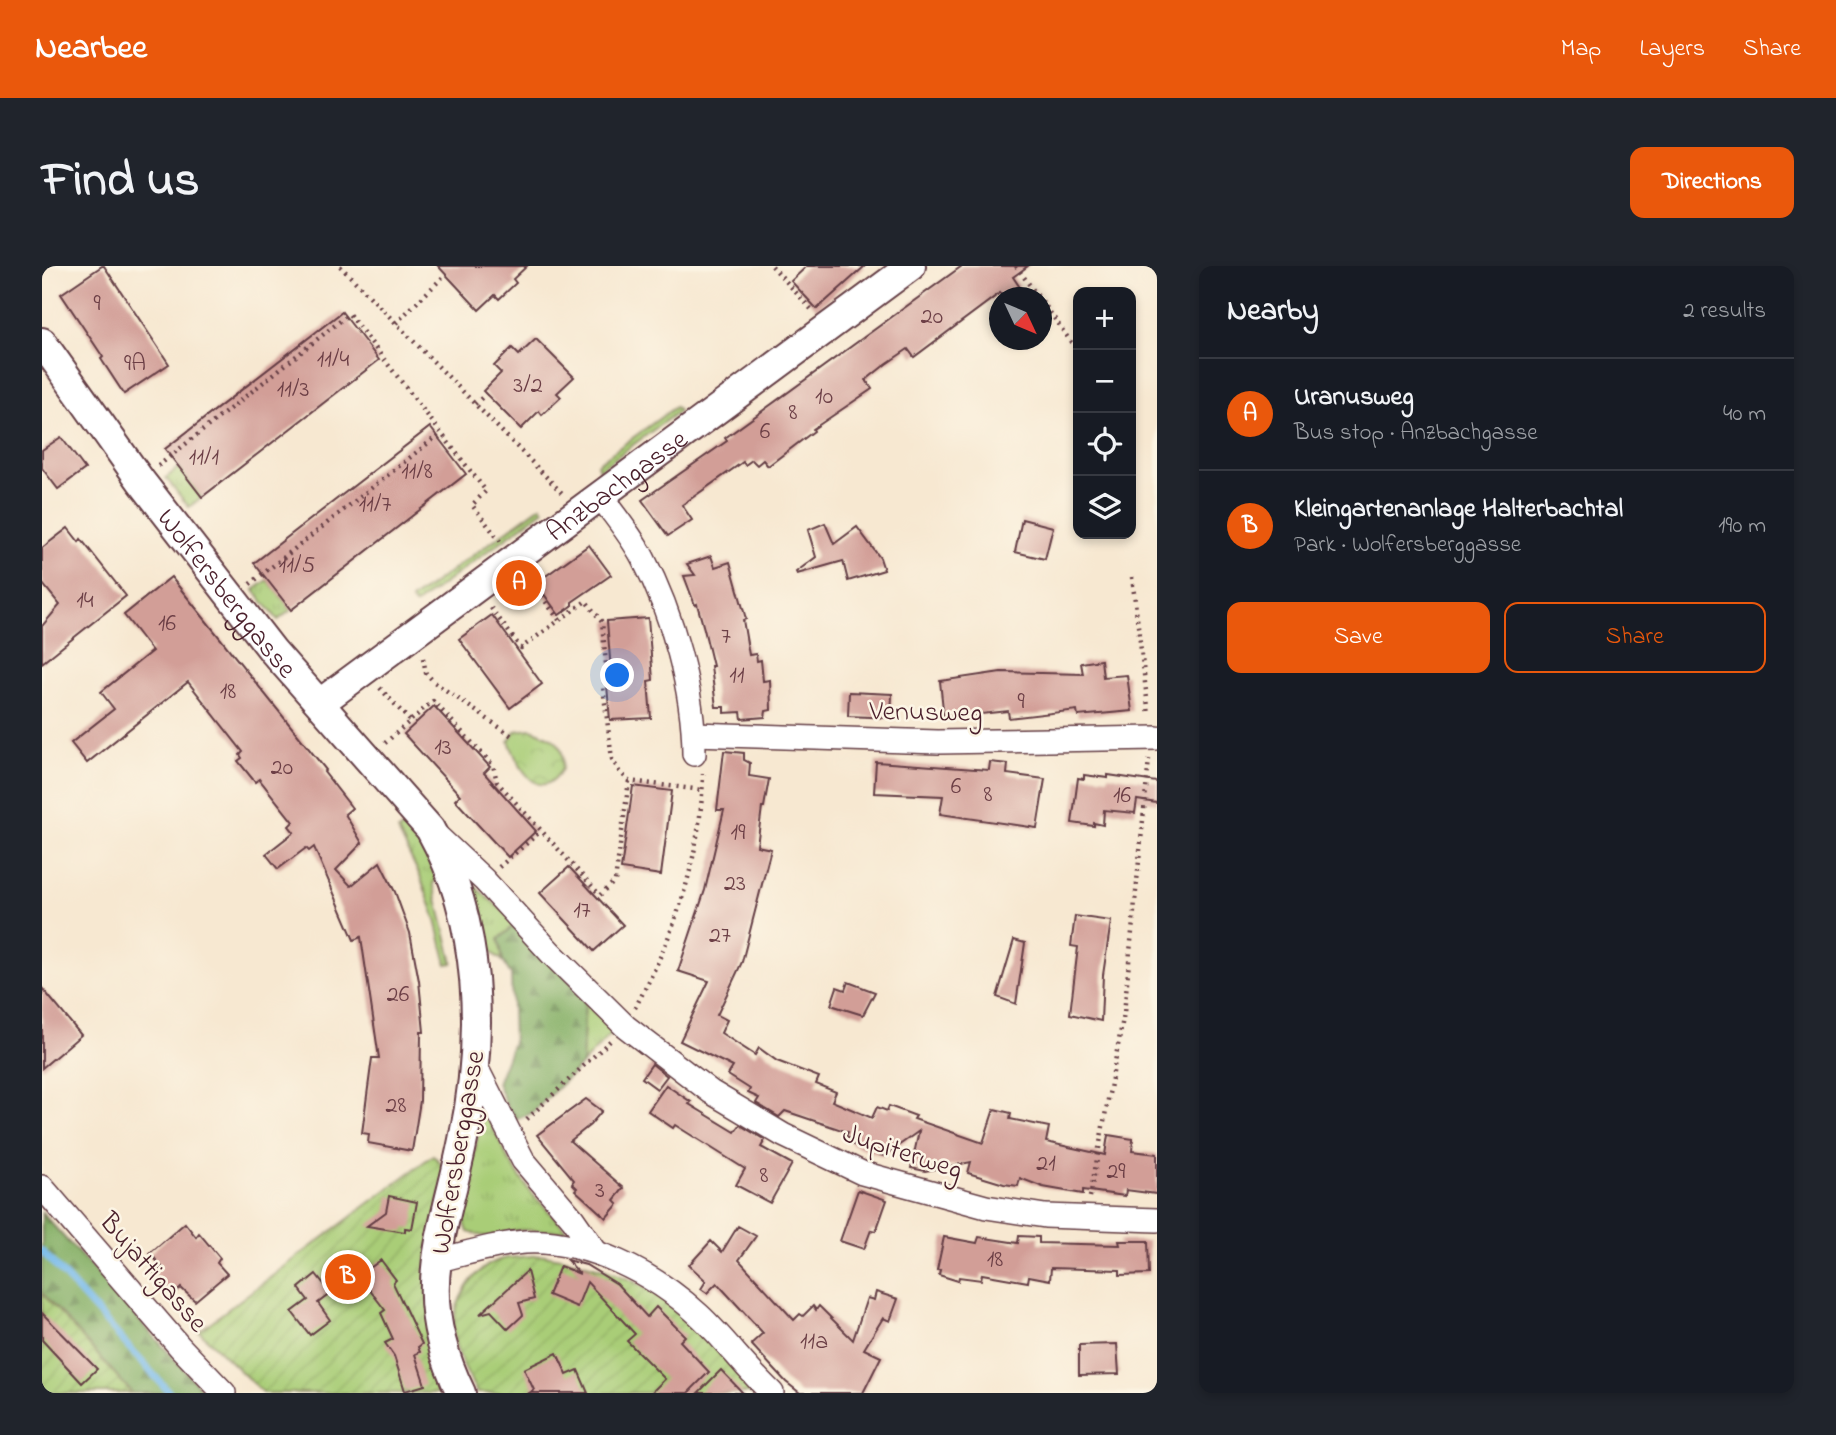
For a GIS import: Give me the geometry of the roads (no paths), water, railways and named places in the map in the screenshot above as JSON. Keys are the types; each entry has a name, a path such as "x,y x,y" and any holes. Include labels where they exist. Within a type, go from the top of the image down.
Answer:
{"street":[{"name":"Anzbachgasse","path":"320,703 911,266"},
{"name":"Wolfersberggasse","path":"42,342 141,481 273,651 430,829 484,880 551,953 625,1026"},
{"name":"Venusweg","path":"590,504 628,532 653,578 683,672 694,744 1155,738"},
{"name":"Wolfersberggasse","path":"430,829 451,872 467,939 475,991 475,1065 463,1140 435,1261 433,1301 442,1348 461,1393"},
{"name":"Jupiterweg","path":"625,1026 701,1085 756,1120 862,1173 986,1207 1045,1216 1157,1220"},
{"path":"475,1065 523,1160 573,1219 596,1252"},
{"name":"Bujattigasse","path":"42,1187 189,1357 224,1393"},
{"path":"435,1261 524,1242 548,1243 596,1252 649,1278 677,1297 699,1315 772,1393"}],"waterway":[{"path":"42,1251 170,1393"}],"place":[{"name":"Uranusweg","path":"519,583"},
{"name":"Kleingartenanlage Halterbachtal","path":"348,1277"}]}
